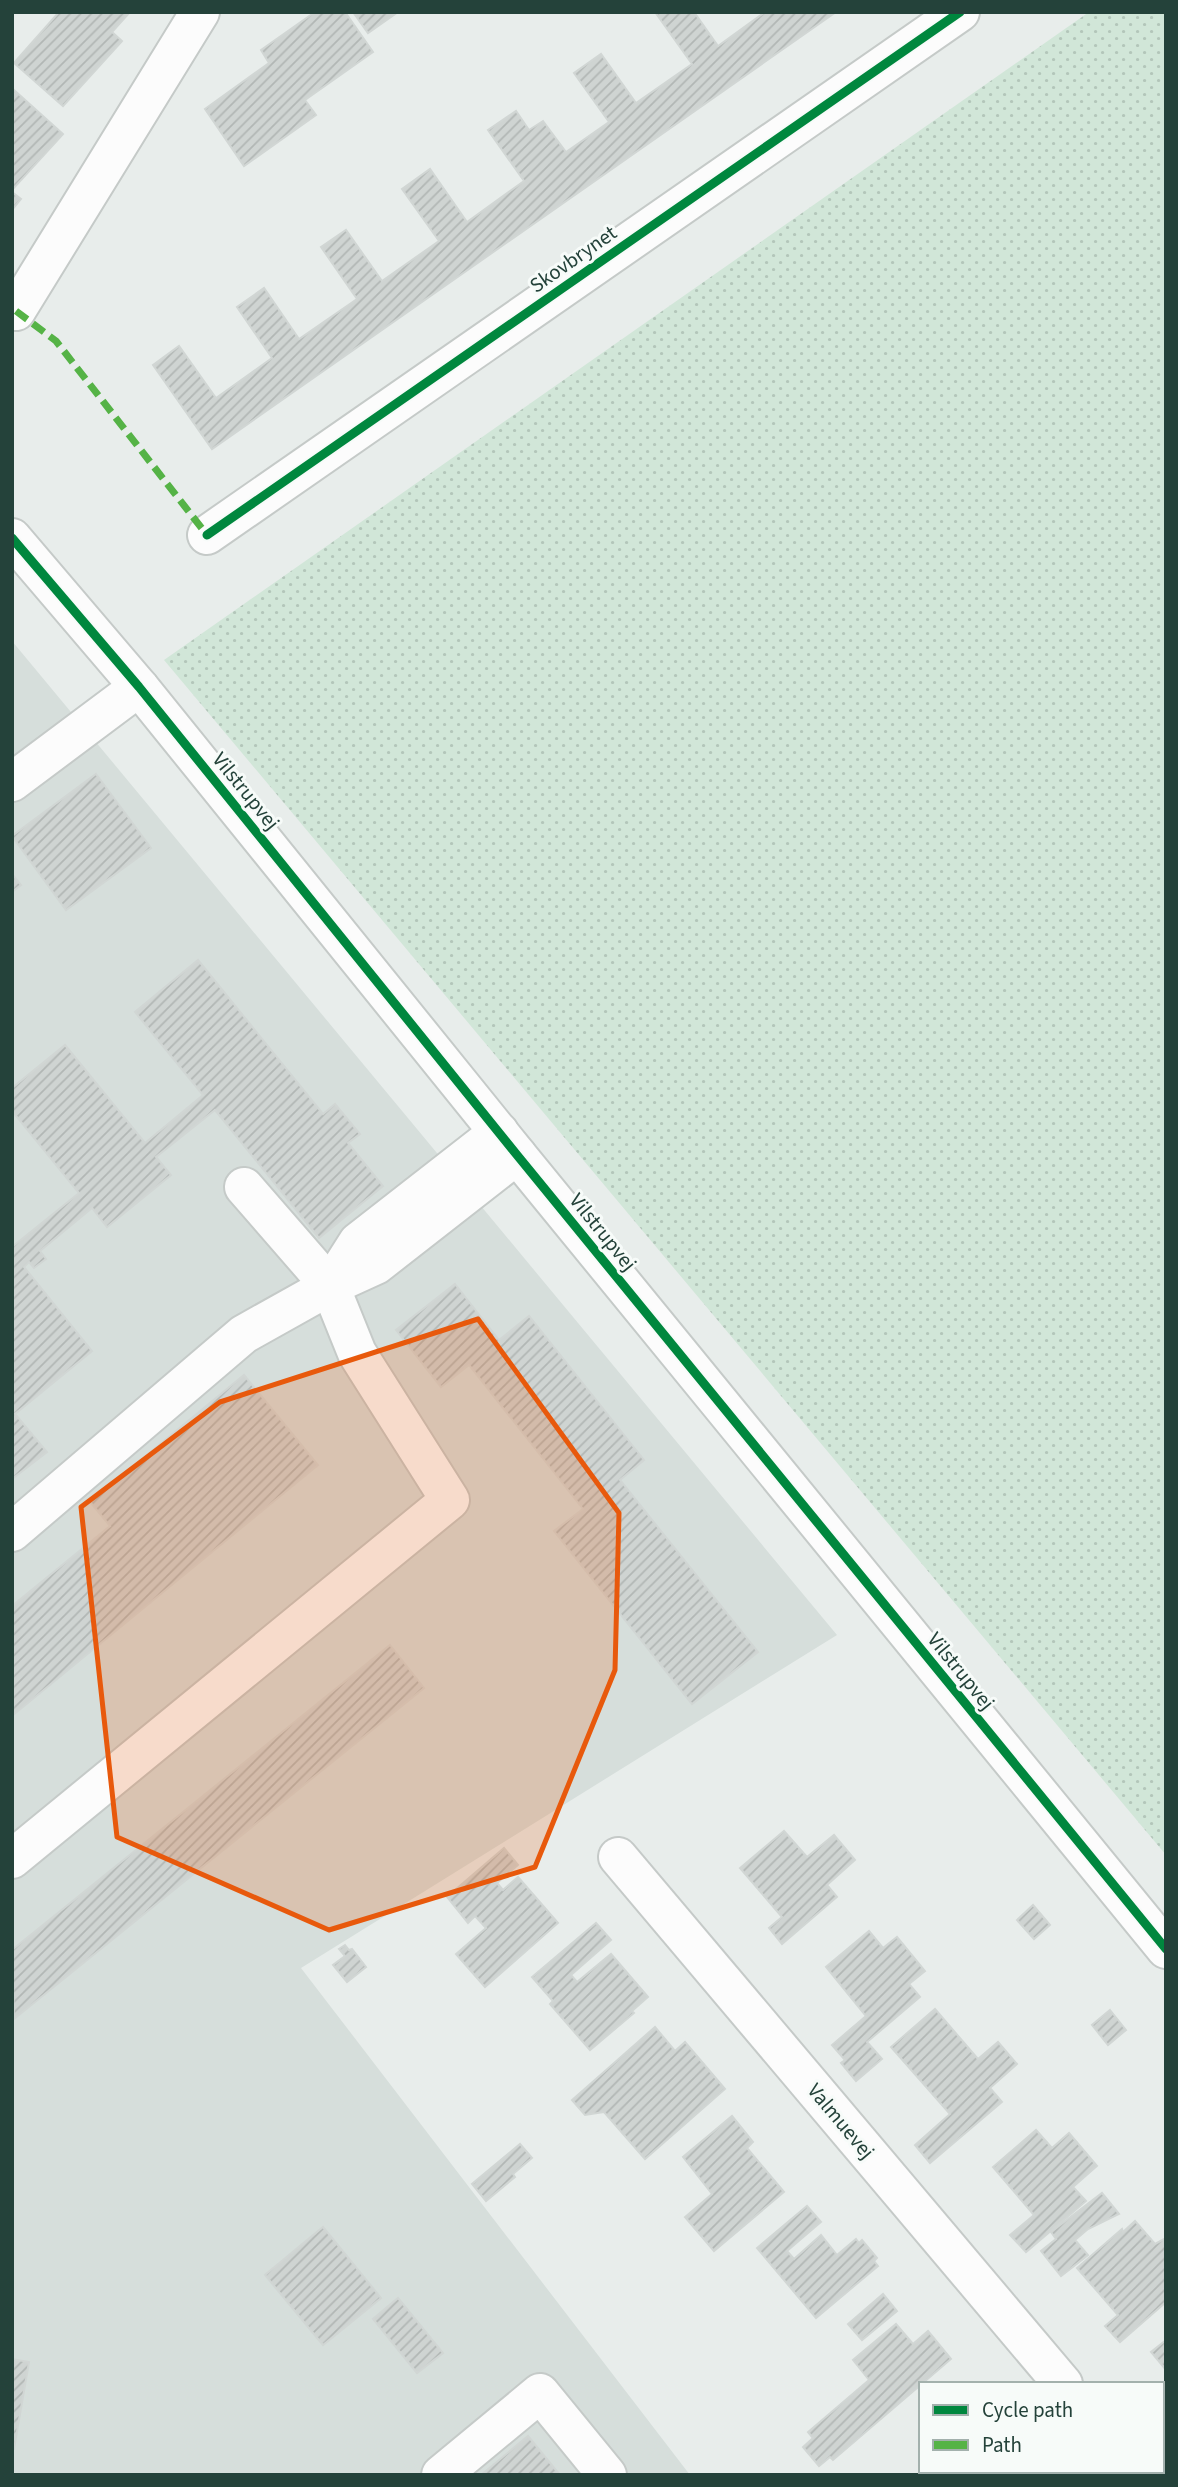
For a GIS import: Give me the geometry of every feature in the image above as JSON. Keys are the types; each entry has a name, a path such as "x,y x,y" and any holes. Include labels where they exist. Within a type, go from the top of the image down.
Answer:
{"street":[{"path":"16,311 200,12"},
{"name":"Skovbrynet","path":"206,535 960,12"},
{"name":"Vilstrupvej","path":"12,538 139,687 508,1144 1166,1949"},
{"path":"12,782 139,687"},
{"path":"12,1532 244,1334 330,1286 358,1242 508,1144"},
{"path":"12,1859 450,1500 357,1353 330,1286 244,1187"},
{"name":"Valmuevej","path":"618,1857 1061,2382"},
{"path":"440,2475 540,2393 607,2475"}],"highlighted area":[{"path":"478,1319 619,1513 615,1670 535,1867 329,1930 117,1837 81,1507 220,1402"}],"shaded area":[{"path":"12,641 837,1635 301,1968 690,2475 12,2475"}],"green space":[{"path":"1089,12 1166,12 1166,1855 164,660"}],"building":[{"path":"59,12 130,12 112,32 122,41 63,106 14,63"},
{"path":"315,12 345,12 373,52 305,100 316,115 244,166 205,109 269,63 261,50"},
{"path":"353,12 398,12 368,33"},
{"path":"655,12 694,12 718,46 765,12 836,12 212,449 153,365 179,346 216,398 272,358 237,307 264,288 299,339 357,299 321,247 346,230 382,281 439,241 402,189 430,169 467,222 524,181 488,130 516,111 529,130 543,121 566,152 609,122 574,73 601,54 636,103 692,64"},
{"path":"14,90 63,134 12,190 12,92"},
{"path":"12,192 21,199 12,210"},
{"path":"96,774 151,848 66,910 12,836"},
{"path":"12,874 21,885 12,892"},
{"path":"198,960 323,1114 335,1104 360,1134 348,1143 383,1186 319,1238 215,1110 156,1157 171,1175 107,1227 92,1208 40,1251 46,1259 34,1268 29,1262 24,1267 92,1351 15,1414 47,1452 12,1479 12,1247 79,1193 12,1111 12,1088 65,1045 145,1143 203,1095 135,1012"},
{"path":"455,1284 499,1340 529,1316 644,1460 620,1480 758,1652 692,1704 554,1531 583,1509 469,1365 441,1387 396,1330"},
{"path":"244,1375 318,1465 12,1716 12,1606 110,1526 90,1502"},
{"path":"390,1645 424,1688 14,2019 12,1950"},
{"path":"784,1831 807,1857 834,1835 855,1860 827,1885 837,1897 782,1944 769,1928 782,1917 740,1868"},
{"path":"504,1848 518,1865 497,1883 503,1890 518,1877 558,1923 485,1987 456,1954 486,1928 475,1916 468,1923 447,1897"},
{"path":"1033,1905 1050,1925 1034,1939 1017,1920"},
{"path":"596,1923 611,1940 571,1975 577,1982 611,1954 648,1997 632,2011 634,2013 590,2050 550,2004 553,2001 532,1977"},
{"path":"869,1931 883,1948 897,1937 925,1971 909,1984 920,1997 867,2042 882,2059 856,2081 841,2063 845,2060 832,2045 866,2016 826,1967"},
{"path":"345,1945 349,1950 352,1949 366,1967 347,1982 333,1965 345,1956 339,1949"},
{"path":"935,2009 978,2059 998,2042 1017,2064 990,2088 1002,2102 930,2163 915,2145 950,2114 891,2047"},
{"path":"1110,2010 1126,2030 1108,2045 1092,2025"},
{"path":"655,2027 675,2051 685,2042 725,2089 645,2159 604,2112 585,2115 572,2100"},
{"path":"732,2116 753,2142 747,2148 784,2192 714,2251 685,2217 712,2194 683,2157"},
{"path":"1036,2130 1052,2148 1069,2133 1097,2166 1073,2187 1086,2201 1026,2252 1010,2235 1034,2215 993,2167"},
{"path":"520,2144 532,2158 513,2174 515,2177 486,2201 472,2184"},
{"path":"1102,2193 1119,2214 1088,2229 1075,2240 1088,2255 1061,2276 1041,2251 1056,2239 1051,2232"},
{"path":"807,2206 821,2222 787,2251 794,2259 821,2235 837,2255 856,2239 859,2243 862,2240 877,2258 874,2261 878,2266 816,2318 757,2248"},
{"path":"1135,2221 1155,2244 1166,2238 1166,2302 1120,2342 1105,2326 1118,2315 1077,2268"},
{"path":"323,2227 381,2298 323,2345 265,2275"},
{"path":"883,2294 897,2311 862,2340 848,2324"},
{"path":"398,2298 443,2353 417,2373 373,2319"},
{"path":"896,2324 913,2344 928,2331 951,2359 924,2382 919,2382 919,2386 833,2460 830,2457 819,2466 803,2447 813,2438 808,2432 869,2380 853,2360"},
{"path":"1166,2340 1166,2370 1151,2352"},
{"path":"12,2359 29,2362 14,2449 12,2449"},
{"path":"528,2436 560,2475 481,2475"},
{"path":"950,2473 996,2473 994,2475"}],"marked path":[{"path":"16,311 56,341 207,535"}],"cycle path":[{"path":"207,535 960,12"},
{"path":"12,538 139,687 517,1155 1166,1949"}]}
